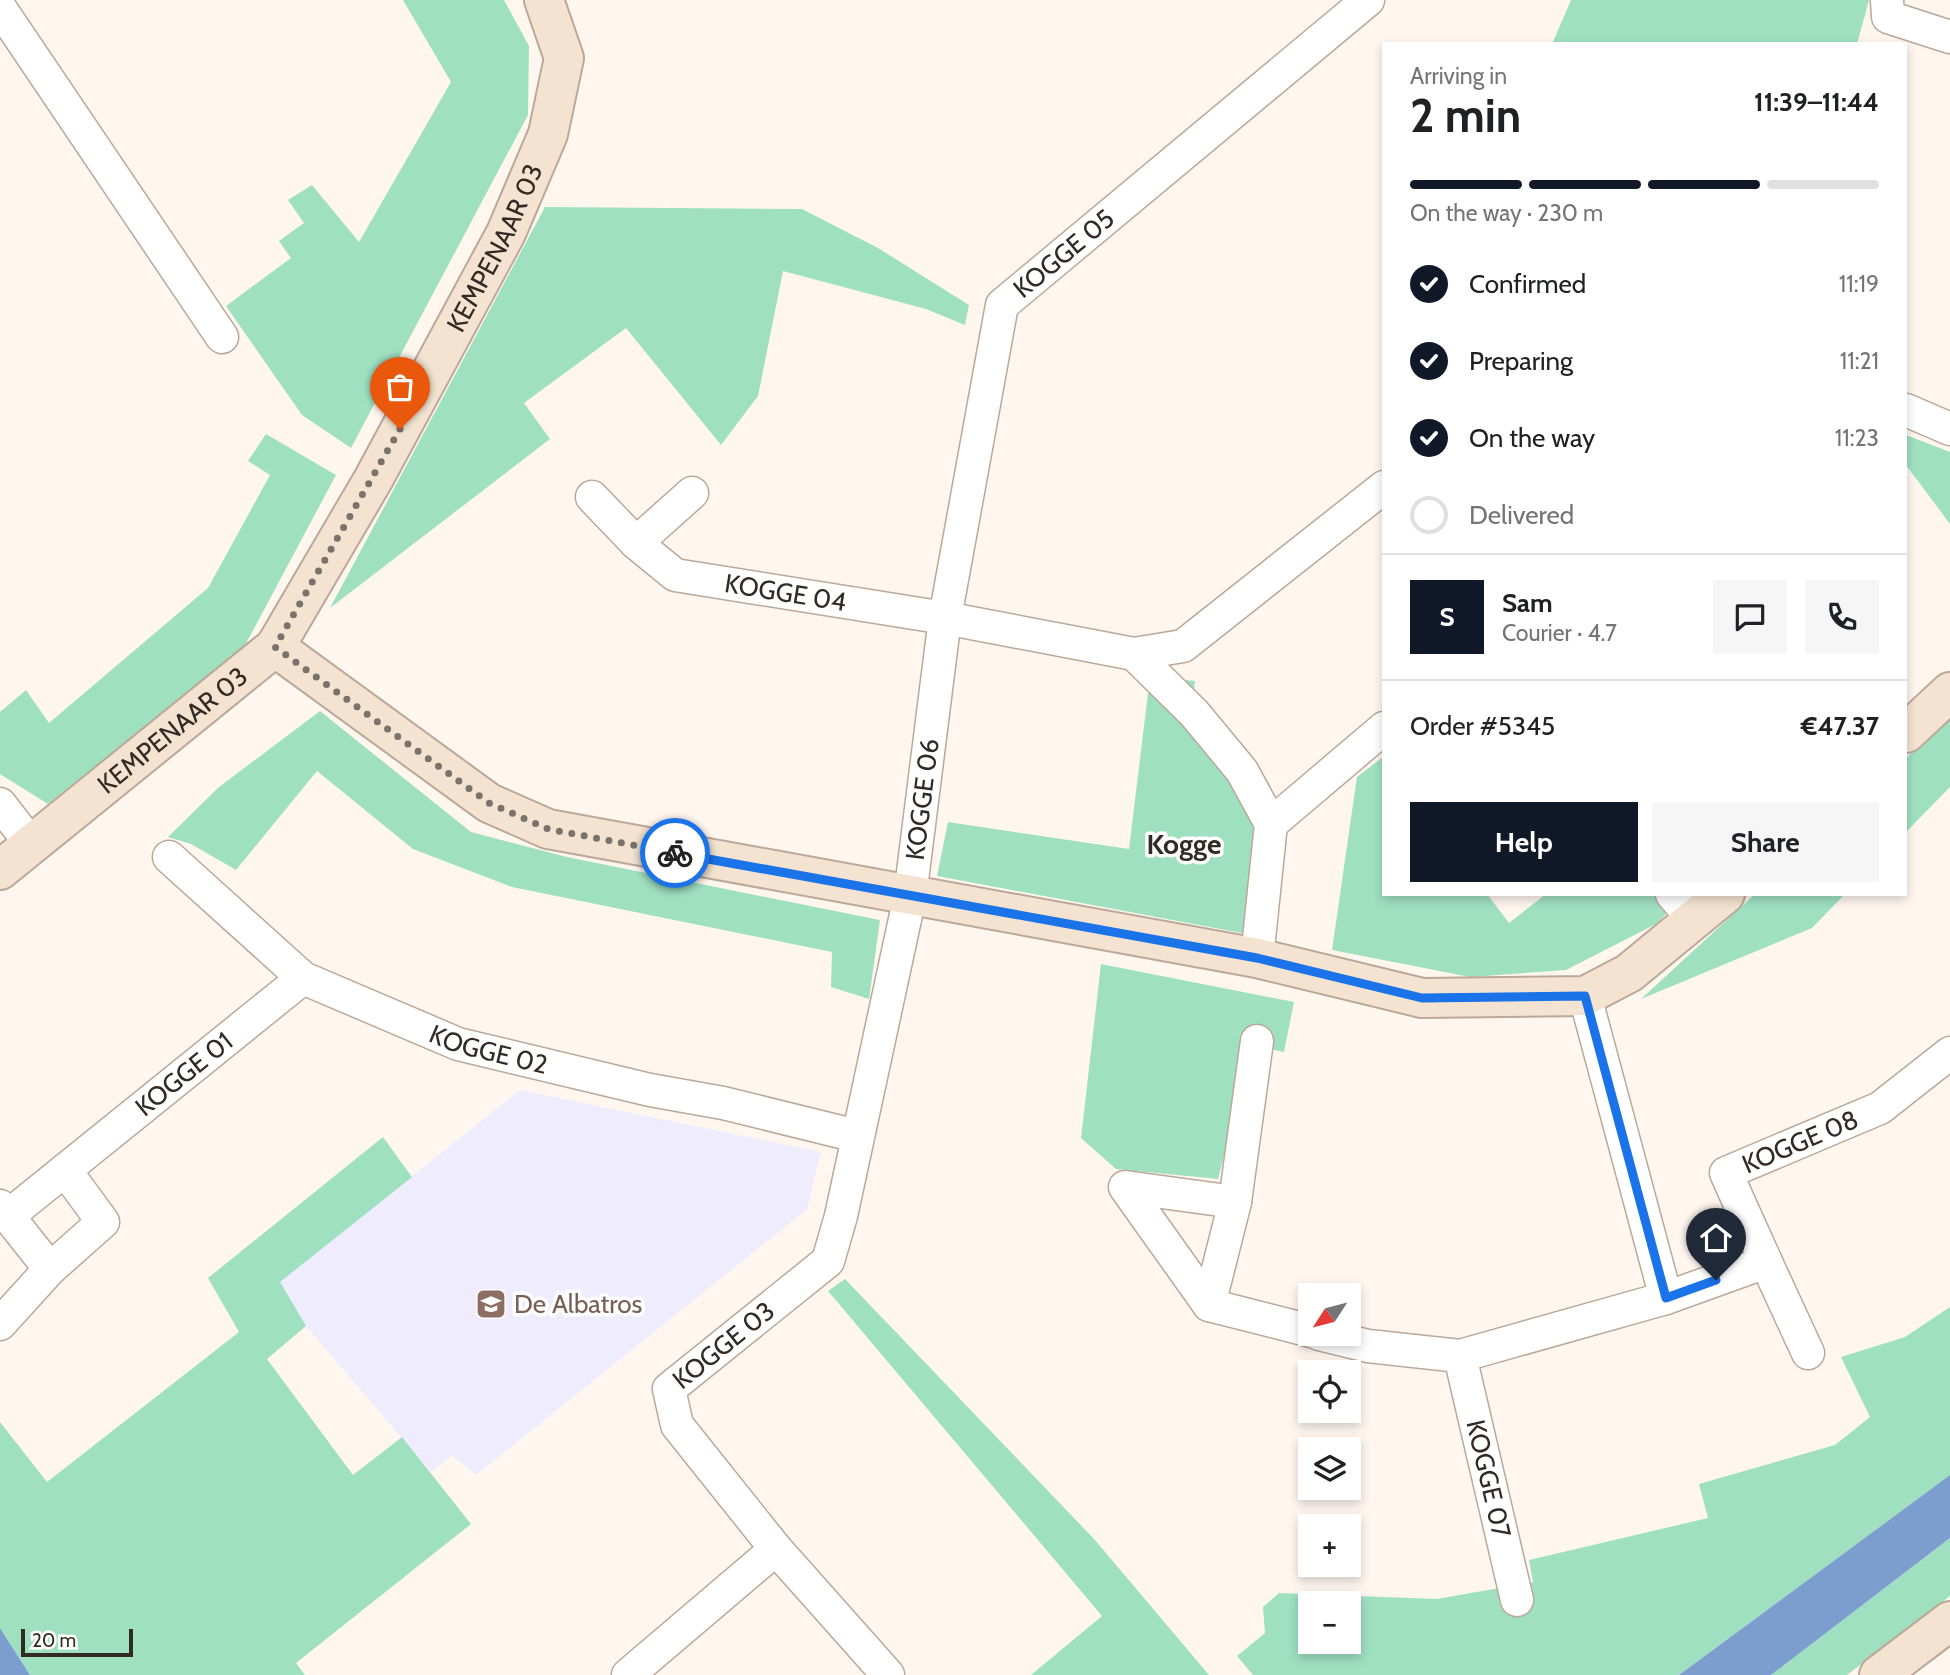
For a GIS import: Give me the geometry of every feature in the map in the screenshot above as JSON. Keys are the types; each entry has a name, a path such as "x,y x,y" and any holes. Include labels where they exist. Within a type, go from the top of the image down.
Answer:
{"street":[{"name":"KEMPENAAR 03","path":"0,870 275,647 374,478 506,233 548,134 564,58 544,0"},
{"name":"KOGGE 05","path":"945,618 1002,305 1368,0"},
{"path":"1886,0 1888,17 1950,37"},
{"path":"5,8 222,337"},
{"path":"1907,410 1950,429"},
{"path":"945,618 1134,654 1184,646 1382,489"},
{"path":"636,543 692,493"},
{"name":"KOGGE 04","path":"593,497 636,543 675,575 945,618"},
{"name":"KOGGE 06","path":"945,618 910,896 1257,958 1422,998 1585,996"},
{"path":"275,647 489,803 548,829 910,896 857,1136"},
{"path":"1134,654 1194,713 1242,771 1271,824 1257,958"},
{"path":"1907,732 1950,692"},
{"path":"1271,824 1382,730"},
{"path":"0,804 31,844"},
{"name":"KOGGE 02","path":"169,857 303,978 458,1044 857,1136"},
{"path":"1666,1298 1585,996 1629,974 1684,908 1719,896"},
{"name":"KOGGE 01","path":"50,1269 4,1211 65,1170 303,978"},
{"path":"1209,1305 1235,1202 1256,1041"},
{"name":"KOGGE 08","path":"1808,1353 1726,1173 1880,1108 1950,1053"},
{"name":"KOGGE 03","path":"857,1136 841,1216 828,1261 669,1389 677,1425 776,1549 888,1675"},
{"path":"0,1324 50,1269 103,1222 65,1170"},
{"path":"1235,1202 1125,1187 1209,1305 1298,1328"},
{"path":"1362,1344 1460,1356 1666,1298 1766,1262"},
{"name":"KOGGE 07","path":"1460,1356 1517,1600"},
{"path":"628,1675 776,1549"},
{"path":"1879,1675 1950,1621"}],"shaded area":[{"name":"De Albatros","path":"520,1090 821,1152 807,1209 476,1475 452,1455 431,1472 306,1326 279,1282"}],"green space":[{"path":"403,0 504,0 529,46 528,115 351,448 302,415 226,306 291,258 279,241 304,223 288,200 312,185 359,242 451,82"},
{"path":"1571,0 1869,0 1858,42 1553,42"},
{"path":"545,207 802,209 878,248 969,305 965,325 926,309 783,271 758,396 721,445 626,328 524,403 550,439 330,608"},
{"path":"266,434 336,475 243,649 48,804 0,774 0,712 26,690 49,723 208,588 270,475 248,461"},
{"path":"1907,435 1950,452 1950,524 1907,466"},
{"path":"1157,677 1195,681 1190,733 1264,817 1242,933 937,876 948,822 1129,849 1149,685"},
{"path":"320,711 471,832 567,857 880,920 869,999 831,987 832,952 512,887 413,849 317,771 236,870 191,844 168,837 219,787"},
{"path":"1950,718 1950,787 1907,831 1907,757"},
{"path":"1382,758 1382,896 1489,896 1509,923 1543,896 1672,896 1677,903 1656,924 1566,970 1470,977 1332,950 1357,777"},
{"path":"1753,896 1843,896 1812,928 1641,999"},
{"path":"1101,964 1294,1002 1284,1052 1253,1046 1218,1179 1116,1169 1081,1138"},
{"path":"383,1137 412,1177 280,1282 306,1326 267,1359 353,1475 402,1437 471,1524 296,1663 305,1675 30,1675 0,1628 0,1422 47,1482 239,1332 208,1278"},
{"path":"845,1279 1095,1540 1209,1675 1031,1675 1102,1616 828,1291"},
{"path":"1950,1307 1950,1475 1679,1675 1253,1675 1237,1656 1265,1633 1263,1607 1279,1593 1298,1594 1298,1654 1361,1654 1361,1596 1437,1599 1533,1582 1529,1560 1708,1518 1699,1484 1835,1445 1870,1417 1841,1357 1905,1337"},
{"path":"1950,1538 1950,1596 1847,1675 1771,1675"}],"water":[{"path":"1950,1475 1950,1538 1771,1675 1679,1675"},
{"path":"0,1628 30,1675 0,1675"}],"way so far":[{"path":"400,429 275,647 489,803 548,829 675,853"}],"place":[{"name":"De Albatros","path":"491,1304"}],"district":[{"name":"Kogge","path":"1184,844"}],"route":[{"path":"675,853 1257,958 1422,998 1585,996 1666,1298 1716,1280"}]}
